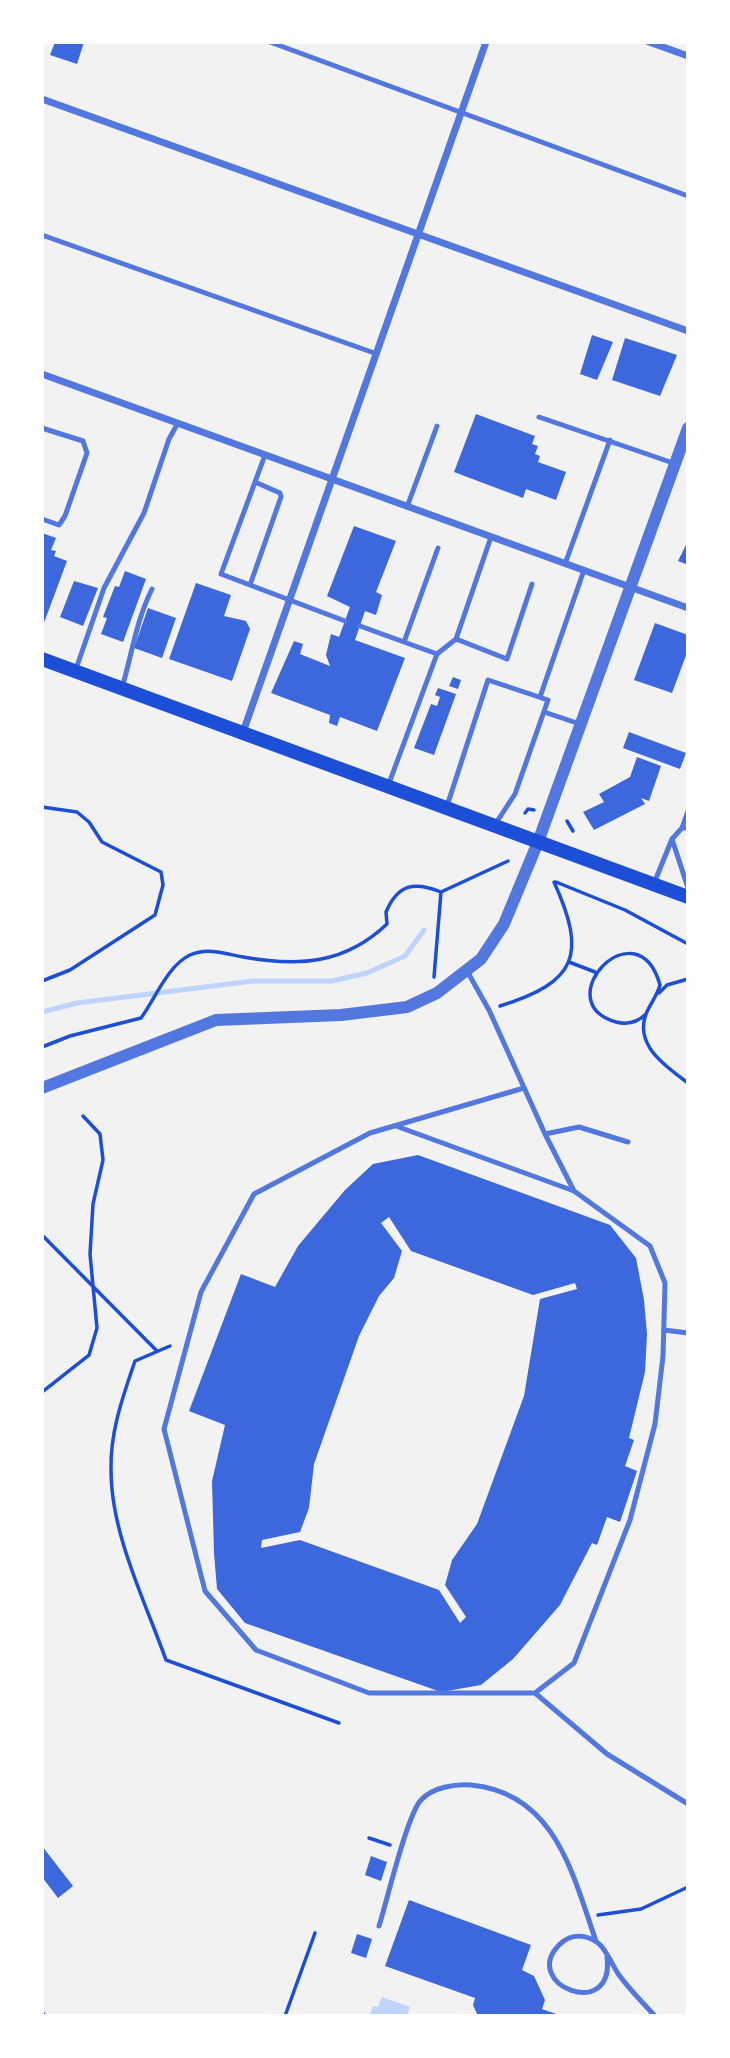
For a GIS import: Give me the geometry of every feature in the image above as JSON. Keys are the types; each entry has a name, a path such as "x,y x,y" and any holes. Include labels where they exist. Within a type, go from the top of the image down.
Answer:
{"main road":[{"path":"42,659 688,897"}],"street":[{"path":"243,732 463,114 486,42"},
{"path":"649,42 688,56"},
{"path":"42,99 688,331"},
{"path":"42,374 688,608"},
{"path":"42,1088 216,1020 341,1015 407,1007 432,996 481,959 504,923 538,842 688,428"}],"lane":[{"path":"270,42 688,196"},
{"path":"42,236 377,354"},
{"path":"539,417 676,464"},
{"path":"75,672 104,588 144,513 169,439 178,423"},
{"path":"407,507 437,426"},
{"path":"42,428 83,441 87,453 65,516 59,525 42,519"},
{"path":"565,564 610,440"},
{"path":"265,455 221,575 345,621"},
{"path":"250,585 281,497 280,493 255,482"},
{"path":"388,786 436,654 456,639 491,537"},
{"path":"404,642 438,548"},
{"path":"540,697 584,570"},
{"path":"456,639 507,659 532,583"},
{"path":"122,688 132,656 131,644 152,589"},
{"path":"360,626 436,654"},
{"path":"446,809 488,680 548,700 515,794 495,825"},
{"path":"544,712 581,724"},
{"path":"653,884 672,839 685,828 688,811"},
{"path":"672,839 688,888"},
{"path":"467,971 574,1191"},
{"path":"395,1126 574,1191 615,1218 650,1246 665,1283 664,1330 655,1424 630,1520 574,1664 535,1693 369,1693 256,1650 205,1591 164,1429 201,1292 254,1194 370,1133 524,1087"},
{"path":"545,1134 579,1127 628,1142"},
{"path":"664,1330 688,1333"},
{"path":"535,1693 607,1754 688,1804"},
{"path":"379,1926 410,1819 427,1795 457,1784 481,1786 522,1802 546,1823 567,1858 596,1941 620,1976 655,2016"},
{"path":"596,1941 578,1936 561,1943 552,1958 551,1968 559,1984 575,1993 594,1990 606,1976 607,1956"}],"path":[{"path":"42,807 77,812 89,822 102,842 161,872 163,885 155,915 71,970 42,981"},
{"path":"525,813 528,809 534,810"},
{"path":"566,821 573,831"},
{"path":"42,1047 70,1036 141,1018 166,981 189,955 206,951 276,961 323,960 343,954 372,939 387,924 386,912 402,888 415,883 441,892 508,861"},
{"path":"500,1006 542,991 557,981 569,962 571,926 554,881 625,910 688,944"},
{"path":"434,979 441,892"},
{"path":"658,995 660,985 651,965 633,955 611,957 595,972 591,993 600,1012 619,1023 640,1020 667,985 688,979"},
{"path":"569,962 595,972"},
{"path":"646,1014 645,1040 659,1062 688,1083"},
{"path":"42,1392 89,1355 97,1328 90,1254 92,1216 103,1160 100,1133 83,1116"},
{"path":"42,1235 156,1351"},
{"path":"170,1346 135,1361 117,1415 111,1471 120,1530 166,1660 339,1723"},
{"path":"369,1838 390,1845"},
{"path":"598,1915 653,1906 688,1887"},
{"path":"285,2016 315,1933"}],"water":[{"path":"382,1997 410,2007 407,2016 370,2014 373,2006 378,2007"}],"building":[{"path":"55,42 84,42 77,64 50,55"},
{"path":"592,335 613,342 597,380 580,374"},
{"path":"625,338 677,355 660,396 612,380"},
{"path":"476,414 535,436 532,444 538,446 535,454 540,456 538,462 566,472 556,500 526,489 523,498 454,472"},
{"path":"354,526 396,541 376,592 382,595 376,615 365,611 355,640 405,658 377,731 340,717 337,726 329,723 330,715 271,693 294,641 303,644 300,654 330,666 326,655 331,634 339,637 350,607 327,596"},
{"path":"42,533 56,538 51,550 56,551 54,556 67,561 42,628"},
{"path":"688,541 688,565 678,561"},
{"path":"125,571 146,579 123,642 101,634 107,618 103,617 115,586 119,587"},
{"path":"74,581 98,588 83,626 60,617"},
{"path":"196,583 231,595 224,616 246,621 250,629 232,681 169,659"},
{"path":"148,608 176,618 162,658 134,648"},
{"path":"655,623 688,635 688,650 672,693 634,680"},
{"path":"453,677 461,680 458,689 449,686"},
{"path":"438,688 456,694 434,755 414,748 431,704 437,706 440,697 435,695"},
{"path":"629,732 686,753 680,769 623,748"},
{"path":"637,757 661,766 649,801 641,798 645,804 594,830 583,812 604,802 599,794 630,777"},
{"path":"418,1155 610,1225 636,1258 644,1300 647,1334 645,1372 629,1438 634,1440 625,1466 637,1471 620,1522 607,1517 597,1545 592,1543 560,1605 513,1659 481,1685 441,1692 245,1623 217,1589 212,1481 225,1425 189,1411 241,1274 275,1287 298,1246 345,1190 373,1164","holes":["389,1217 411,1251 533,1295 575,1283 577,1289 540,1299 524,1396 477,1524 452,1560 445,1585 466,1617 460,1623 439,1590 300,1540 261,1548 262,1540 300,1532 309,1508 314,1464 359,1336 379,1296 394,1278 402,1251 381,1223"]},
{"path":"42,1846 73,1886 58,1898 42,1877"},
{"path":"371,1856 387,1862 381,1881 365,1875"},
{"path":"409,1900 531,1945 522,1970 534,1976 545,2000 542,2009 562,2016 478,2016 473,2005 475,1998 385,1966"},
{"path":"357,1934 372,1939 366,1958 351,1953"}],"waterway":[{"path":"42,1012 77,1003 253,981 332,981 367,973 405,956 424,930"}]}
